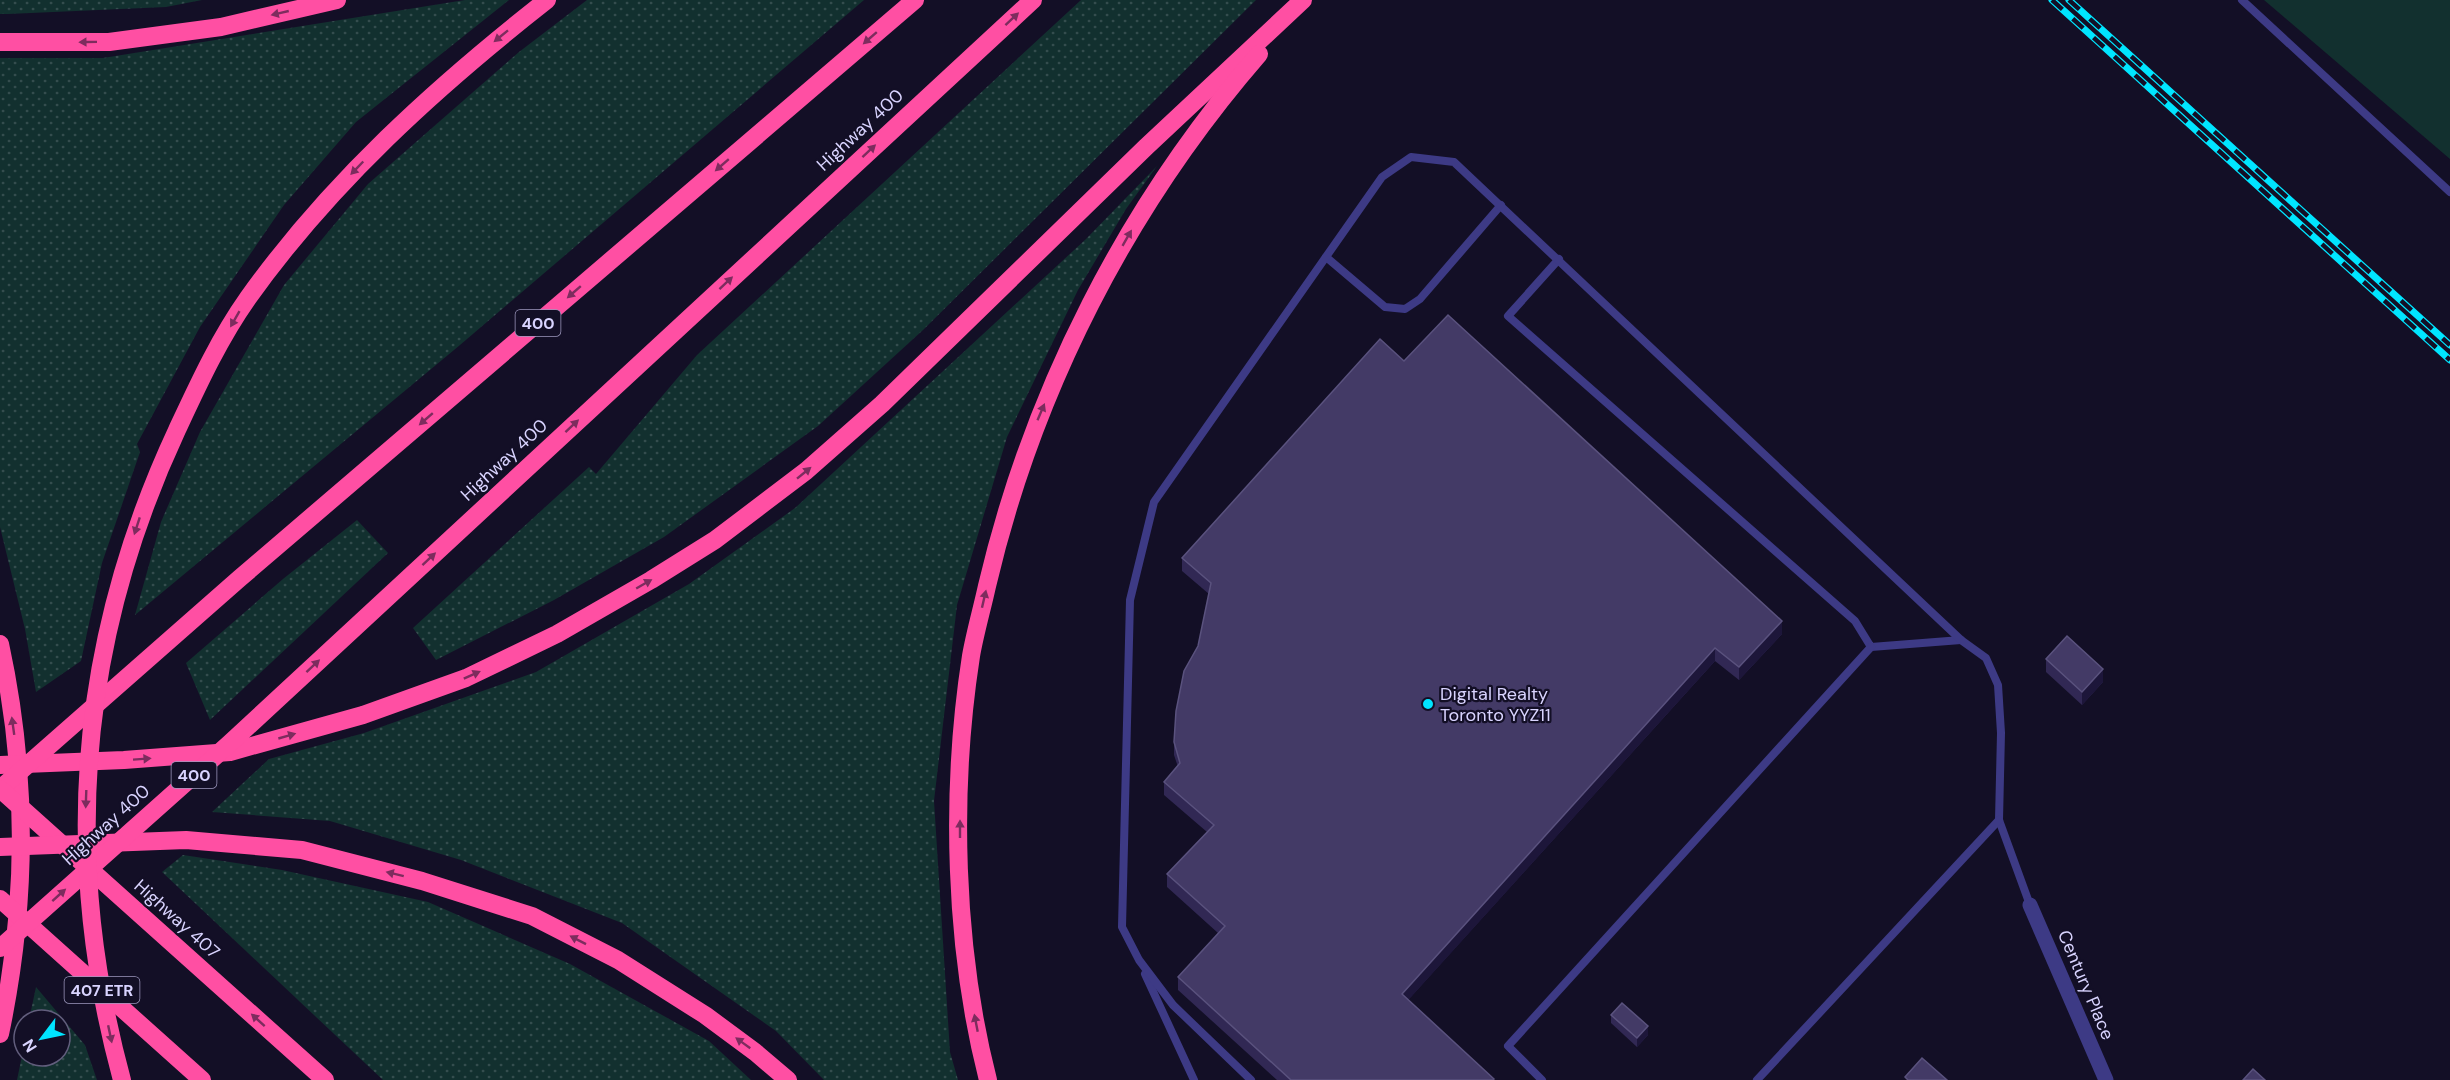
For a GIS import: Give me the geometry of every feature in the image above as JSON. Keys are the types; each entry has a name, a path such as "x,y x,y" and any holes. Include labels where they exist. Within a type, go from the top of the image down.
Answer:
{"highway":[{"path":"0,42 109,42 221,27 338,0"},
{"path":"122,1080 105,1011 91,925 86,829 87,774 91,727 109,626 129,548 158,471 198,385 246,301 296,235 355,170 423,103 547,0"},
{"name":"400","path":"0,789 161,647 915,0"},
{"name":"Highway 400","path":"0,948 229,744 1033,0"},
{"path":"0,765 124,760 230,752 363,715 466,678 557,634 651,580 715,540 806,471 882,404 1146,147 1304,0"},
{"path":"988,1080 974,1015 960,896 960,769 971,656 1000,534 1036,426 1080,322 1129,234 1182,152 1304,0"},
{"path":"0,644 15,739 21,860 13,958 0,1034"},
{"name":"Highway 407","path":"0,789 325,1080"},
{"path":"0,847 198,841 302,850 422,881 532,916 618,960 705,1015 788,1080"},
{"name":"407 ETR","path":"1,900 202,1080"}],"street":[{"name":"Century Place","path":"2030,905 2106,1080"}],"lane":[{"path":"2242,0 2450,192"},
{"path":"1194,1080 1122,927 1130,600 1154,502 1382,177 1411,157 1454,162 1961,640 1986,658 1998,685 2001,733 1999,820 2030,905"},
{"path":"1326,257 1385,307 1405,309 1420,299 1501,205"},
{"path":"1559,259 1508,316 1855,621 1871,647"},
{"path":"1542,1080 1508,1046 1871,647 1961,640"},
{"path":"1757,1080 1999,820"},
{"path":"1139,960 1173,1005 1251,1080"}],"green space":[{"path":"0,0 202,0 166,7 0,14"},
{"path":"465,0 509,0 356,122 284,205 200,327 137,444 140,452 102,563 81,661 36,692 25,629 0,527 0,58 103,58"},
{"path":"587,0 864,0 460,345 135,615 161,522 200,432 284,285 368,184 519,52"},
{"path":"1081,0 1256,0 923,330 818,426 664,537 554,600 436,660 413,628 589,467 596,474 697,355"},
{"path":"2264,0 2450,0 2450,159"},
{"path":"1157,166 1126,209 1078,290 1007,437 957,605 934,801 950,1052 958,1080 824,1080 776,1031 622,923 461,860 330,821 212,812 269,759 364,733 536,672 689,584 795,508 1086,239"},
{"path":"357,520 388,553 210,720 186,663 283,579"},
{"path":"183,855 282,870 428,902 570,964 709,1041 751,1080 383,1080 162,872"},
{"path":"36,987 54,1008 32,1008"},
{"path":"72,1030 85,1045 97,1080 17,1080 19,1068 72,1068"}],"building":[{"name":"Digital Realty Toronto YYZ11","path":"1448,315 1782,621 1739,667 1715,648 1402,994 1493,1080 1291,1080 1178,977 1225,926 1167,874 1214,825 1164,782 1180,763 1174,742 1176,711 1184,671 1198,646 1211,583 1182,558 1380,339 1404,361"},
{"path":"2067,636 2103,669 2082,692 2046,659"},
{"path":"1622,1003 1648,1026 1637,1038 1611,1015"},
{"path":"1922,1058 1947,1080 1908,1080 1905,1077"},
{"path":"2253,1069 2265,1080 2243,1080"}],"railway":[{"path":"2052,0 2450,360"},
{"path":"2069,0 2450,345"}],"place":[{"name":"Digital Realty Toronto YYZ11","path":"1428,704"}]}
